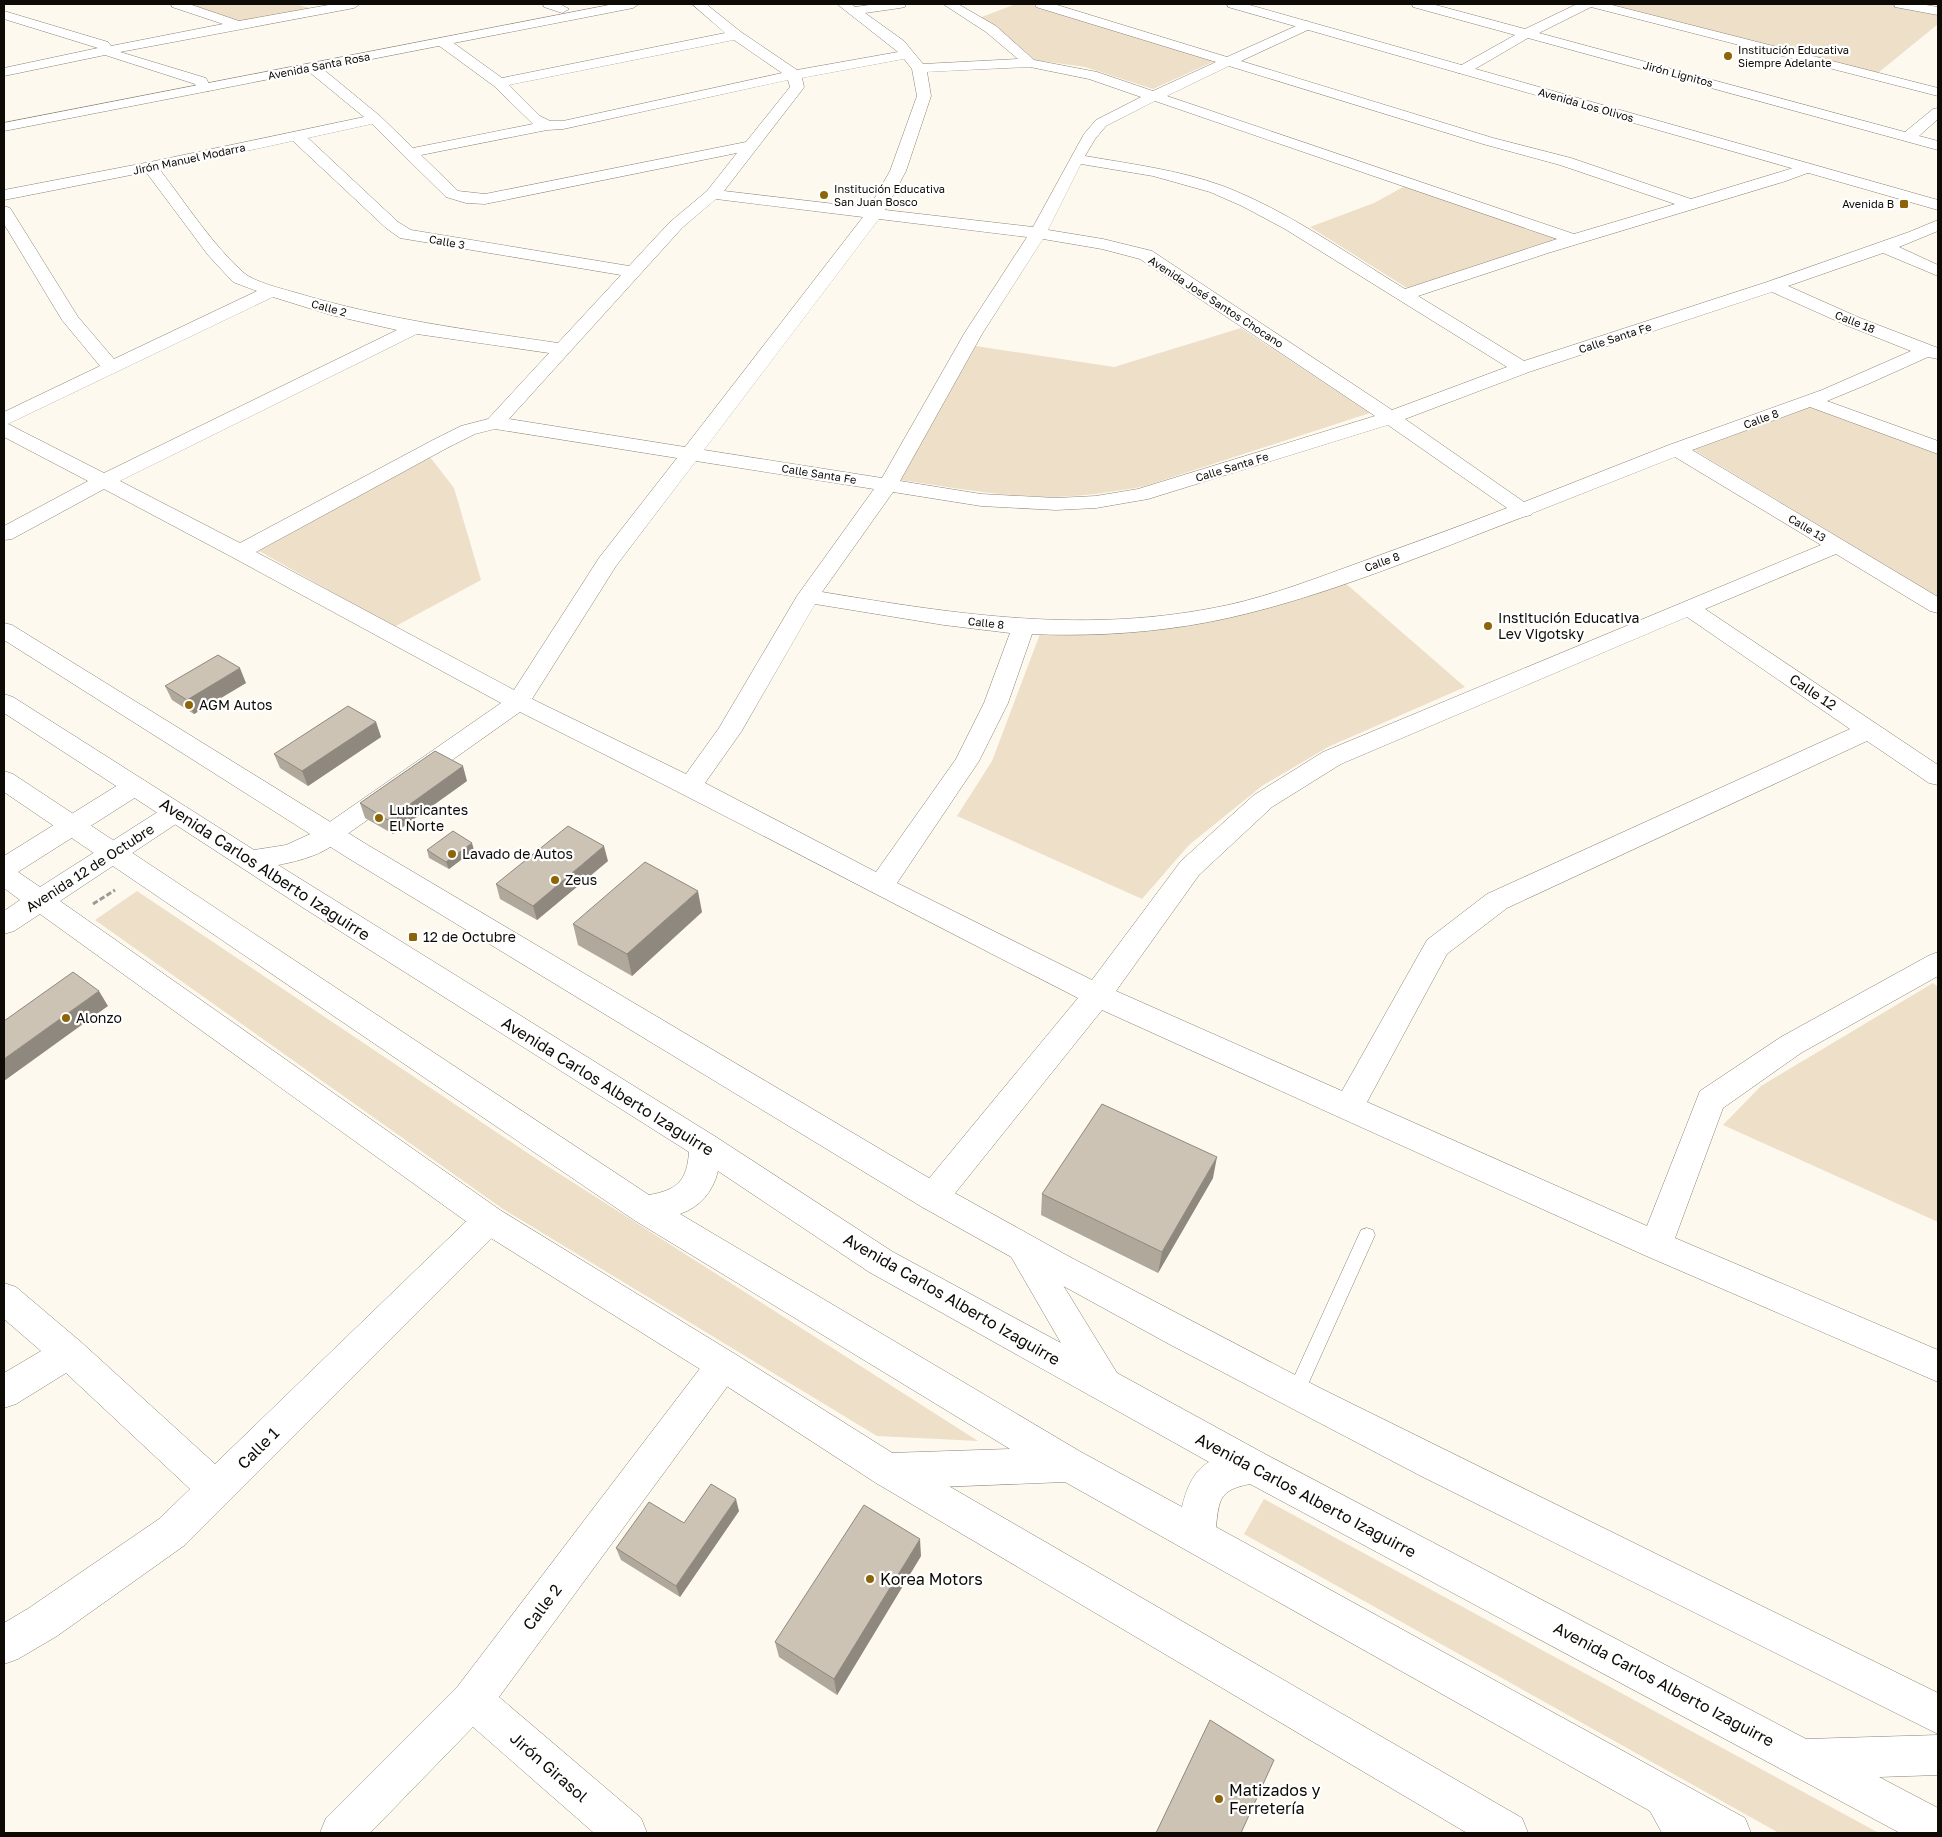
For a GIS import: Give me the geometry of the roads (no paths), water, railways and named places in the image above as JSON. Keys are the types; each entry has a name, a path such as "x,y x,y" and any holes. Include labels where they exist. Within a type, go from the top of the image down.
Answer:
{"street":[{"path":"177,4 221,18 236,25"},
{"path":"304,4 324,10"},
{"path":"4,72 236,25 354,4"},
{"name":"Avenida Santa Rosa","path":"4,127 556,6 588,4"},
{"name":"Avenida Santa Rosa","path":"4,120 202,85 313,68 633,4"},
{"path":"240,552 440,444 468,430 495,423 676,225 713,194 797,87 794,75 736,35 698,4"},
{"path":"848,8 900,4"},
{"path":"948,4 998,34 1030,62"},
{"path":"1041,4 1488,141 1538,153 1634,183 1692,205"},
{"name":"Avenida Los Olivos","path":"1233,4 1938,204"},
{"name":"Jirón Lignitos","path":"1423,4 1938,146"},
{"path":"1463,70 1528,33 1587,4"},
{"path":"1594,4 1938,92"},
{"path":"1900,4 1938,11"},
{"path":"250,860 294,854 313,846 518,702 545,657 607,563 874,214 898,171 924,96 913,61 885,33 848,8"},
{"path":"4,15 103,45 110,53 202,85"},
{"path":"690,786 729,732 808,596 888,485 973,334 1038,234 1076,159 1101,123 1153,96 1307,25"},
{"path":"499,83 736,35"},
{"path":"443,42 499,83 535,119 547,126"},
{"path":"409,153 563,124 794,75 878,61 1030,62 1092,74 1575,240"},
{"path":"313,68 375,119 452,194 466,198 485,198 749,146"},
{"path":"1908,138 1938,112"},
{"name":"Jirón Manuel Modarra","path":"4,195 150,167 375,119"},
{"name":"Calle 3","path":"297,136 392,225 406,234 634,272"},
{"path":"1076,159 1154,172 1216,189 1248,203 1291,226 1522,368"},
{"name":"Calle 2","path":"150,167 214,251 239,278 272,291 337,311 415,328 562,349"},
{"path":"1404,295 1808,168"},
{"name":"Avenida José Santos Chocano","path":"713,194 1038,234 1103,244 1146,255 1390,418 1524,511"},
{"path":"4,211 71,320 112,368"},
{"name":"Calle Santa Fe","path":"495,423 1000,501 1056,504 1096,502 1141,495 1390,418 1522,368 1773,286 1915,236 1938,225"},
{"path":"1884,247 1938,271"},
{"name":"Calle 18","path":"1773,286 1854,322 1933,352"},
{"path":"4,419 272,291"},
{"path":"4,534 104,481 415,328"},
{"name":"Calle 8","path":"808,596 939,618 1023,626 1079,627 1144,624 1206,616 1252,605 1327,582 1524,511 1676,449 1810,401 1933,352"},
{"path":"1810,401 1938,448"},
{"path":"4,429 240,552 518,702 690,786 880,886 1097,995 1656,1246 1938,1366"},
{"name":"Calle 13","path":"1676,449 1938,606"},
{"path":"933,1197 1097,995 1190,868 1263,801 1332,758 1836,546"},
{"name":"Calle 12","path":"1688,608 1938,777"},
{"path":"880,886 968,761 996,703 1023,626"},
{"path":"4,630 330,834 933,1197 1022,1248 1295,1394 1938,1714"},
{"name":"Avenida Carlos Alberto Izaguirre","path":"4,702 250,860 704,1146 880,1262 1252,1466 1938,1831"},
{"path":"1348,1108 1437,947 1497,901 1870,730"},
{"path":"4,780 645,1210 1068,1464 1730,1833"},
{"path":"4,868 135,786"},
{"name":"Avenida 12 de Octubre","path":"4,924 176,812"},
{"path":"4,875 488,1220 889,1471 1506,1833"},
{"path":"1656,1246 1711,1100 1791,1045 1938,963"},
{"path":"645,1210 663,1207 680,1200 690,1192 700,1180 704,1167 704,1146"},
{"name":"Calle 1","path":"4,1644 43,1622 172,1532 488,1220"},
{"path":"1022,1248 1104,1386"},
{"path":"4,1298 69,1353 216,1489"},
{"path":"4,1392 69,1353"},
{"name":"Calle 2","path":"341,1833 472,1700 723,1366"},
{"path":"889,1471 1068,1464"},
{"path":"1197,1537 1199,1508 1205,1491 1215,1478 1229,1470 1252,1466"},
{"name":"Jirón Girasol","path":"472,1700 626,1833"},
{"path":"1805,1759 1938,1755"},
{"path":"1665,1796 1686,1833"}],"lane":[{"path":"1295,1394 1367,1235"}],"place":[{"name":"Institución Educativa Siempre Adelante","path":"1728,56"},
{"name":"Institución Educativa San Juan Bosco","path":"824,195"},
{"name":"Avenida B","path":"1904,204"},
{"name":"Institución Educativa Lev Vigotsky","path":"1488,626"},
{"name":"AGM Autos","path":"189,705"},
{"name":"Lubricantes El Norte","path":"379,818"},
{"name":"Lavado de Autos","path":"452,854"},
{"name":"Zeus","path":"555,880"},
{"name":"12 de Octubre","path":"413,937"},
{"name":"Alonzo","path":"66,1018"},
{"name":"Korea Motors","path":"870,1579"},
{"name":"Matizados y Ferretería","path":"1219,1799"}]}
